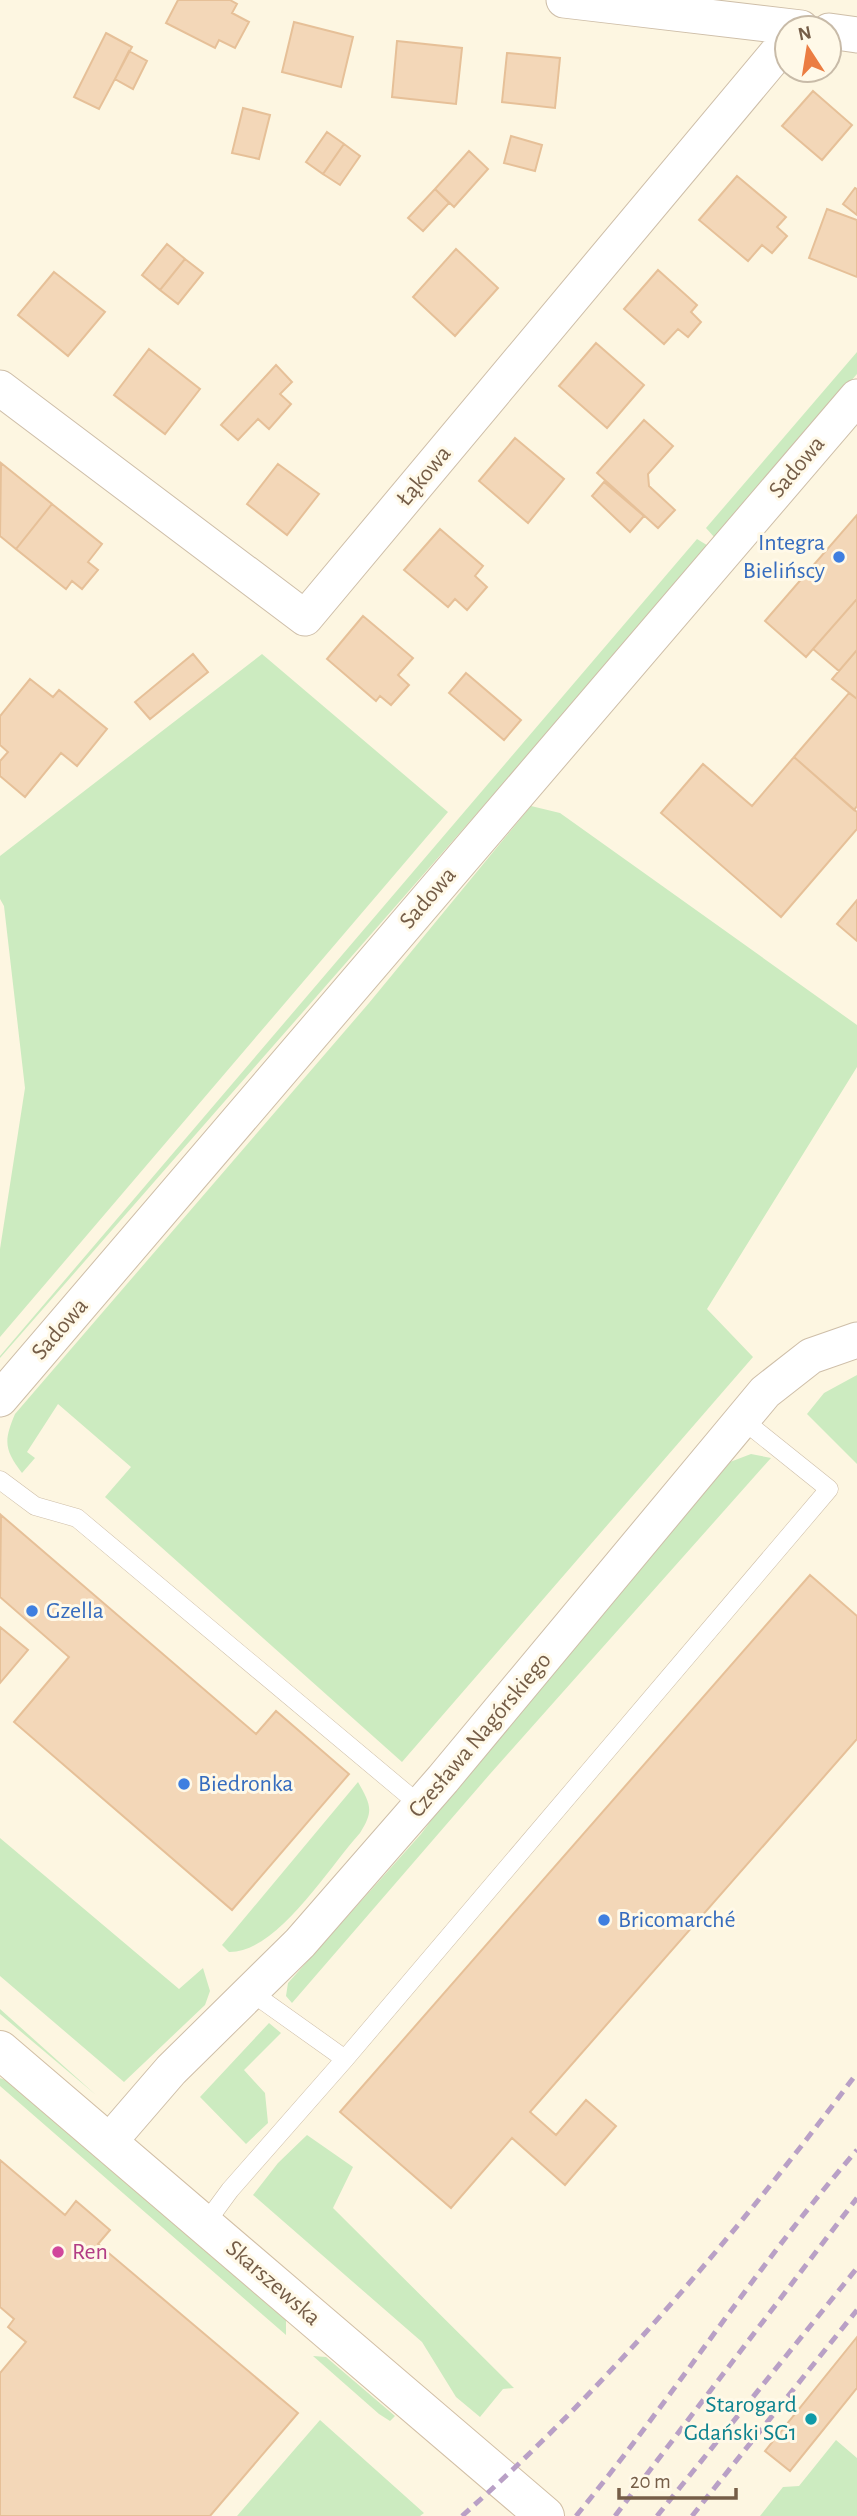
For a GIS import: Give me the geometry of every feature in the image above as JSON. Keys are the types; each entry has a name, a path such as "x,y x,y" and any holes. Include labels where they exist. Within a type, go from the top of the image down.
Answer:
{"main road":[{"name":"Skarszewska","path":"0,2050 205,2224 532,2512"}],"street":[{"path":"564,0 773,25"},
{"name":"Łąkowa","path":"0,388 305,618 773,58"},
{"name":"Sadowa","path":"0,1399 857,397"},
{"name":"Czesława Nagórskiego","path":"108,2143 171,2070 300,1944 420,1805 765,1392 811,1356 857,1340"}],"lane":[{"path":"205,2224 230,2190 345,2059 829,1489 743,1420"},
{"path":"0,1480 35,1506 77,1518 420,1805"},
{"path":"251,1992 345,2059"}],"green space":[{"path":"857,352 857,374 715,538 706,528"},
{"path":"697,539 710,547 0,1358 0,1356"},
{"path":"262,654 448,812 0,1337 0,1249 25,1088 4,906 0,899 0,856"},
{"path":"531,806 560,813 857,1025 857,1067 707,1309 753,1357 402,1762 105,1497 131,1467 58,1404 27,1452 35,1458 22,1473 9,1452 7,1439 15,1414 369,1003"},
{"path":"857,1375 857,1464 807,1414 824,1393"},
{"path":"751,1454 771,1458 490,1774 292,2003 286,1996 288,1983 421,1834 492,1739 730,1462"},
{"path":"358,1782 369,1808 360,1833 318,1886 283,1924 247,1949 229,1952 222,1945"},
{"path":"0,1838 179,1989 203,1968 210,1991 205,2005 124,2082 0,1976"},
{"path":"0,2009 96,2095 0,2014"},
{"path":"269,2023 281,2033 244,2070 265,2093 268,2123 246,2144 200,2097"},
{"path":"0,2078 8,2081 286,2320 286,2335 0,2086"},
{"path":"307,2135 353,2167 333,2208 514,2388 503,2389 480,2417 456,2397 422,2342 253,2195 278,2163"},
{"path":"313,2356 326,2357 395,2416 390,2421 379,2414"},
{"path":"320,2420 424,2513 420,2516 237,2516"},
{"path":"836,2440 857,2458 857,2516 760,2516 783,2487 799,2486"}],"building":[{"path":"178,0 230,0 237,4 232,13 249,22 235,48 219,40 215,48 166,23"},
{"path":"294,22 353,37 341,87 282,72"},
{"path":"106,33 132,47 99,109 74,97"},
{"path":"397,41 462,48 456,104 392,97"},
{"path":"129,51 147,61 133,89 115,79"},
{"path":"507,53 560,58 555,108 502,102"},
{"path":"813,91 852,125 822,160 782,126"},
{"path":"243,108 270,115 259,159 232,153"},
{"path":"327,132 344,144 323,174 306,162"},
{"path":"511,136 542,145 535,171 504,163"},
{"path":"344,144 360,156 340,185 323,174"},
{"path":"469,151 488,169 454,207 435,189"},
{"path":"737,176 786,217 777,227 787,236 772,253 762,245 748,261 699,220"},
{"path":"855,188 857,189 857,215 843,204"},
{"path":"435,189 449,203 423,231 408,218"},
{"path":"827,209 857,220 857,277 809,258"},
{"path":"167,244 185,259 160,290 142,275"},
{"path":"456,249 498,288 455,336 413,297"},
{"path":"185,259 203,273 178,304 160,290"},
{"path":"658,270 697,305 691,312 701,322 688,337 678,329 664,344 624,309"},
{"path":"54,272 105,312 68,356 18,315"},
{"path":"596,343 644,385 607,428 559,386"},
{"path":"149,349 200,389 165,434 114,395"},
{"path":"276,365 292,382 280,394 291,404 269,429 258,419 238,440 221,425"},
{"path":"644,420 673,446 648,474 649,486 675,510 658,528 597,473"},
{"path":"515,438 564,479 528,523 479,481"},
{"path":"1,463 52,504 16,549 0,536"},
{"path":"278,464 319,494 287,535 247,504"},
{"path":"604,482 644,516 630,532 592,496"},
{"path":"52,504 102,544 88,562 98,570 82,589 72,581 66,589 16,549"},
{"name":"Integra Bielińscy","path":"857,515 857,599 806,657 765,621"},
{"path":"440,529 483,566 475,576 487,587 467,610 455,599 448,607 404,570"},
{"path":"857,599 857,650 839,671 813,649"},
{"path":"363,616 413,658 398,675 409,685 391,705 380,696 376,701 327,659"},
{"path":"857,650 857,699 832,679"},
{"path":"193,654 208,672 150,719 135,702"},
{"path":"466,673 521,720 504,740 449,693"},
{"path":"30,679 53,697 59,690 107,729 77,766 61,753 25,797 0,776 0,761 8,752 0,745 0,716"},
{"path":"849,693 857,699 857,806 854,810 794,757"},
{"path":"794,757 857,812 857,829 781,917 661,813 703,764 752,806"},
{"path":"857,900 857,941 837,924"},
{"path":"1,1515 256,1734 276,1711 349,1774 232,1910 14,1722 69,1657 0,1597"},
{"name":"Bricomarché","path":"810,1575 857,1616 857,1739 530,2112 556,2135 586,2100 616,2126 565,2185 512,2138 451,2208 340,2112"},
{"path":"0,1627 28,1650 0,1683"},
{"path":"0,2160 65,2215 76,2201 110,2230 98,2244 298,2413 210,2516 0,2516 0,2373 26,2342 8,2327 14,2319 0,2307"},
{"name":"Starogard Gdański SG1","path":"857,2337 857,2388 790,2471 765,2451"}],"railway":[{"path":"462,2516 568,2415 670,2305 767,2189 857,2073"},
{"path":"576,2516 647,2425 784,2239 857,2150"},
{"path":"615,2516 857,2198"},
{"path":"657,2516 857,2268"},
{"path":"692,2516 857,2310"}],"place":[{"name":"Integra Bielińscy","path":"839,557"},
{"name":"Gzella","path":"32,1611"},
{"name":"Biedronka","path":"184,1784"},
{"name":"Bricomarché","path":"604,1920"},
{"name":"Ren","path":"58,2252"},
{"name":"Starogard Gdański SG1","path":"811,2419"}]}
